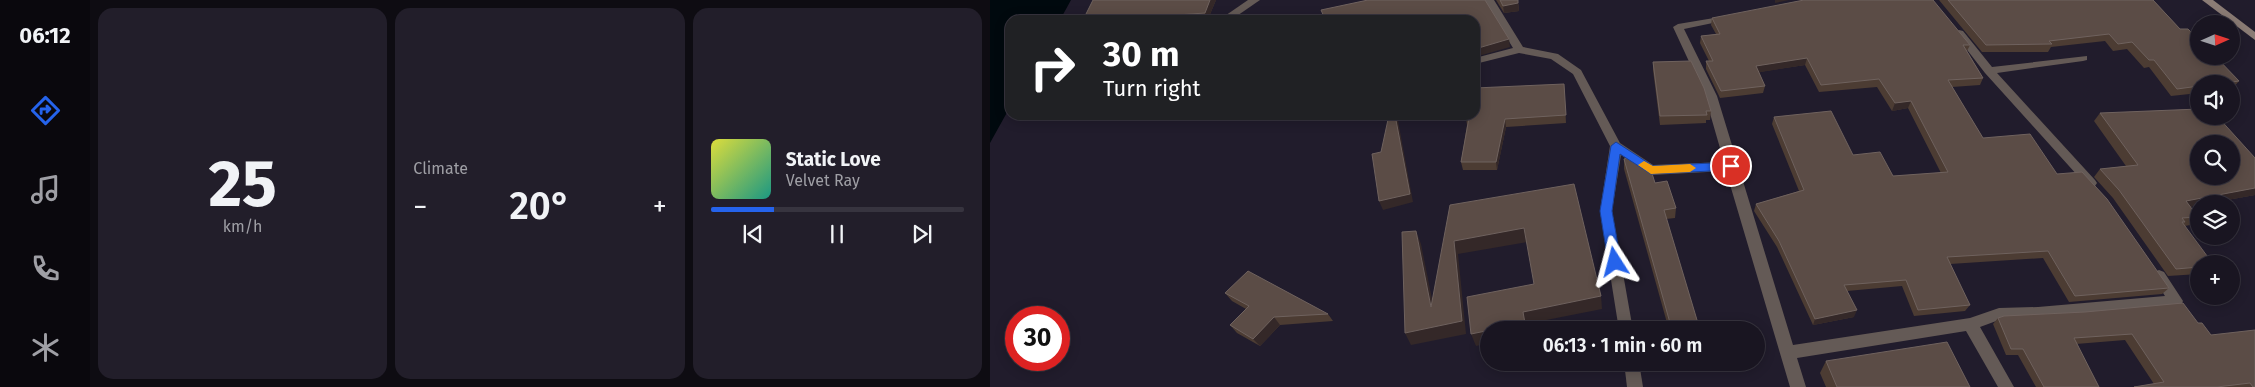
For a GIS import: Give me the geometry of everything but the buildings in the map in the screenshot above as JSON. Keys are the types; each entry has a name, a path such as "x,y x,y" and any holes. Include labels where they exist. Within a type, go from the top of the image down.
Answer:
{"street":[{"path":"1232,15 1255,0"},
{"path":"1488,0 1519,50"},
{"path":"2207,0 2255,37"},
{"path":"1742,14 1678,27 1711,96 1798,387"},
{"path":"1951,23 1989,71 2100,194"},
{"path":"1480,60 1519,50 1554,56 1577,72 1616,146 1651,170 1731,166 1736,181"},
{"path":"1989,71 2083,58"},
{"path":"1616,146 1606,211 1624,321"},
{"path":"1788,353 1970,324 1999,314 2038,313 2176,301 2148,262"},
{"path":"1970,324 2006,387"},
{"path":"1632,371 1635,387"}],"shaded area":[{"path":"990,0 1071,0 1063,15 1005,15 1005,116 990,143"}],"slow traffic":[{"path":"1644,165 1651,170 1690,168"}],"route":[{"path":"1615,262 1606,211 1616,146 1651,170 1731,166"}]}
